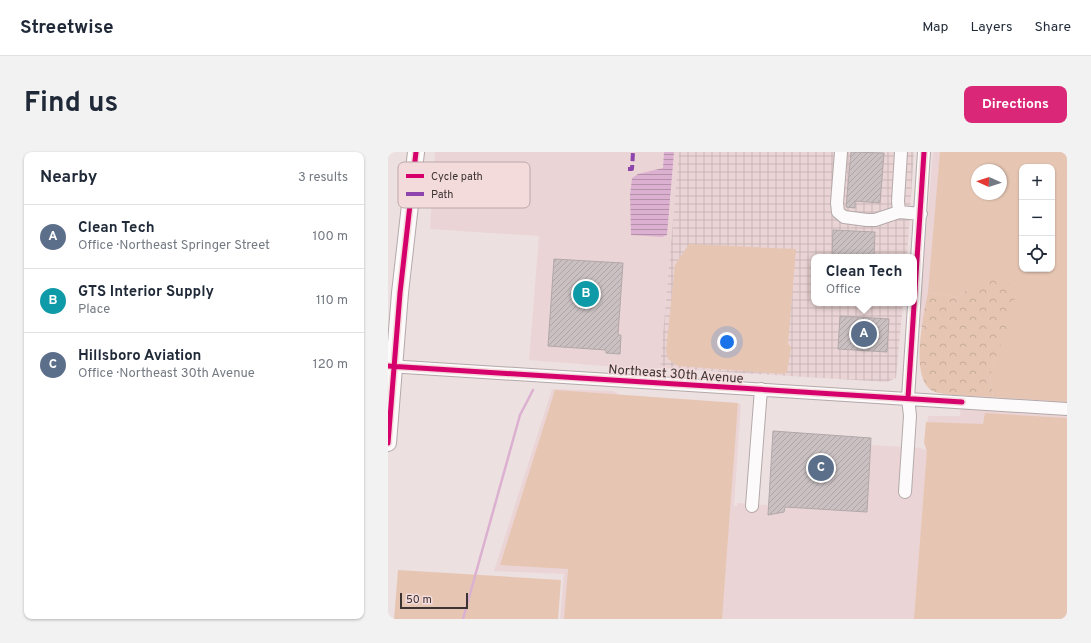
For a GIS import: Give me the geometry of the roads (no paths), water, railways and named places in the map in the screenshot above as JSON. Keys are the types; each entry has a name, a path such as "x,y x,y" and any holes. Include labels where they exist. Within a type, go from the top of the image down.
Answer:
{"main road":[{"path":"415,162 416,152"},
{"path":"388,442 391,366 409,208"}],"street":[{"path":"841,152 838,212 844,218 875,220 899,212 921,214"},
{"path":"899,212 898,200 901,152"},
{"path":"917,271 924,152"},
{"path":"905,492 910,416 908,398 914,306"},
{"name":"Northeast 30th Avenue","path":"391,366 1067,409"},
{"path":"752,506 761,389"}],"waterway":[{"path":"463,619 520,415 533,390"}],"place":[{"name":"GTS Interior Supply","path":"586,294"},
{"name":"Clean Tech","path":"864,334"},
{"name":"Hillsboro Aviation","path":"821,468"}]}
